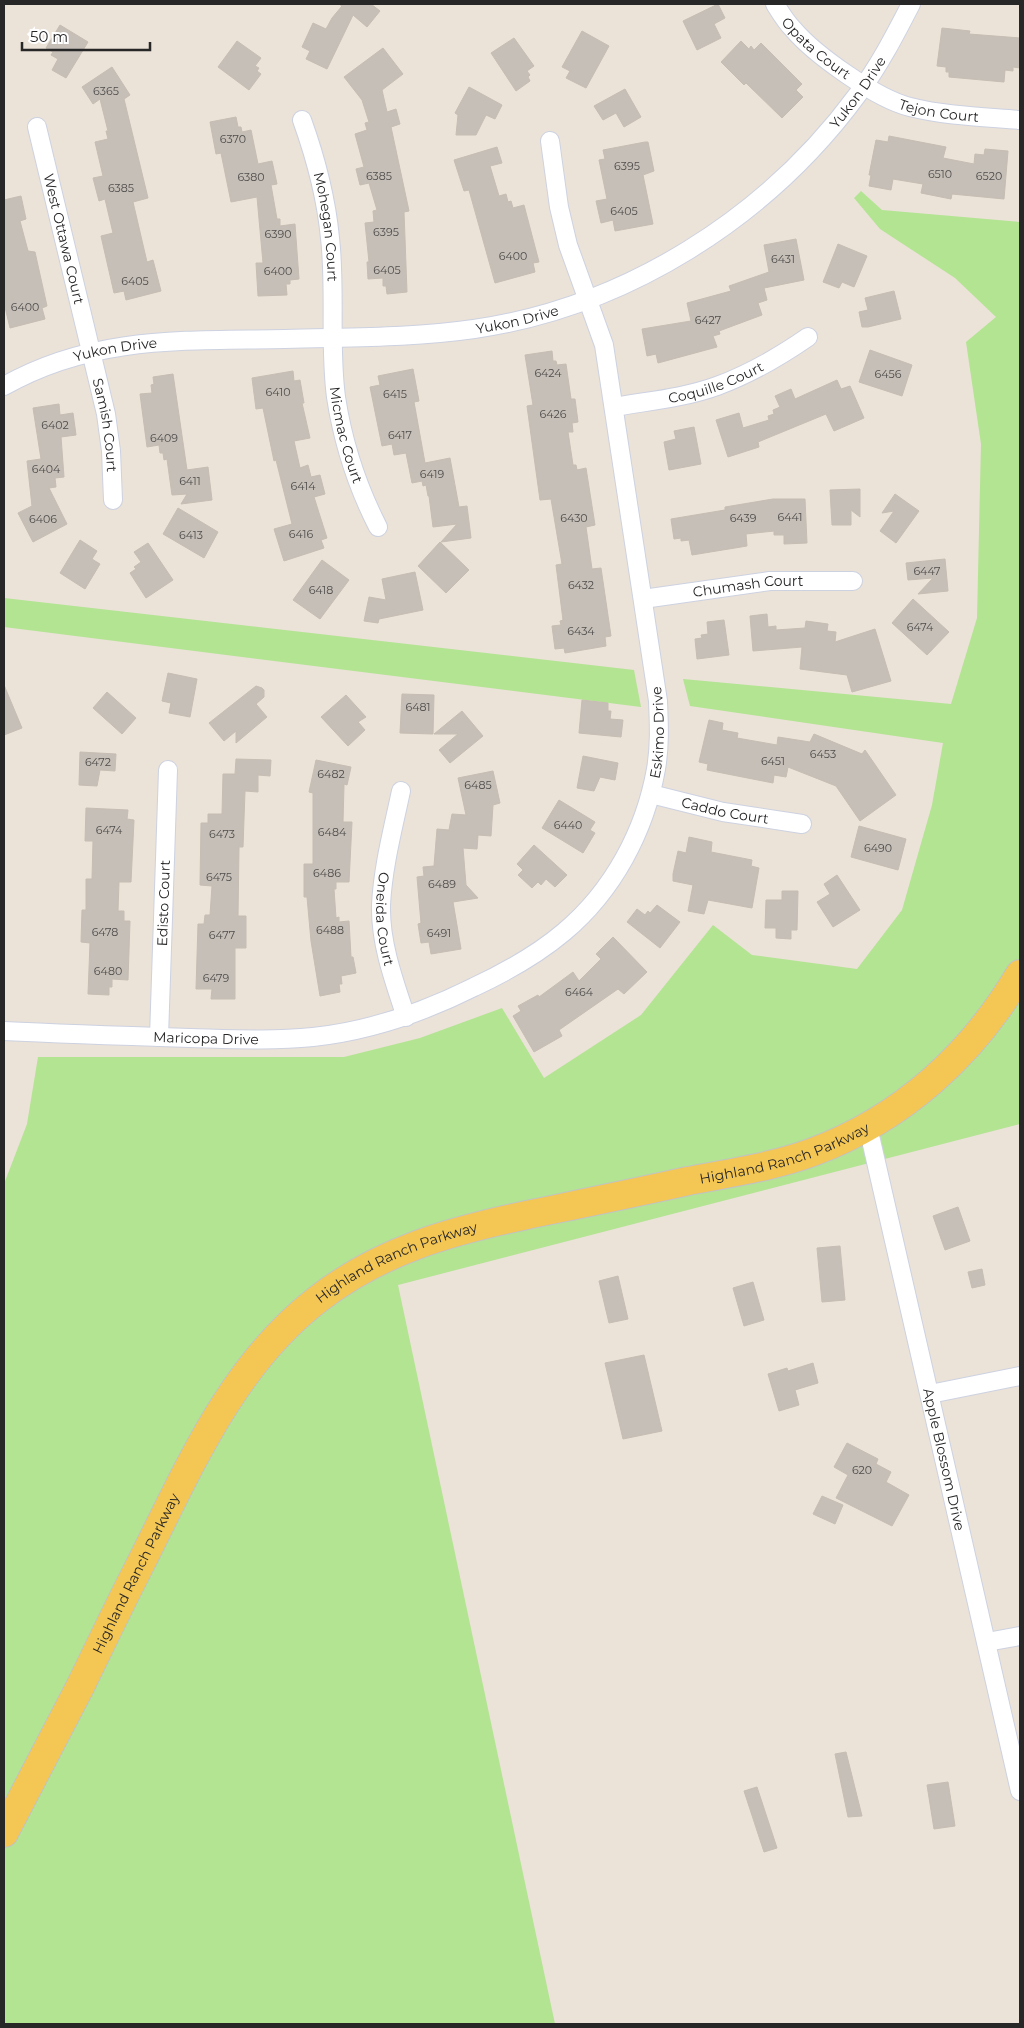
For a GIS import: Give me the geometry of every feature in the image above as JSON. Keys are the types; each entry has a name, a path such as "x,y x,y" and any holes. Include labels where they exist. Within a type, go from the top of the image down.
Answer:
{"main road":[{"name":"Highland Ranch Parkway","path":"4,1833 194,1460 229,1397 272,1342 314,1301 371,1264 411,1246 440,1236 475,1226 788,1160 813,1152 868,1127 914,1097 961,1055 1004,1002 1020,974"}],"street":[{"name":"Opata Court","path":"775,4 792,29 812,48 864,85"},
{"name":"Yukon Drive","path":"4,386 55,362 92,351 148,342 425,335 476,329 531,318 588,300 631,282 673,260 717,232 758,201 793,169 826,134 864,85 889,46 911,4"},
{"name":"Tejon Court","path":"864,85 885,98 933,112 1020,120"},
{"name":"Mohegan Court","path":"302,120 316,159 326,200 331,240 333,338"},
{"name":"West Ottawa Court","path":"37,127 92,351"},
{"name":"Eskimo Drive","path":"406,1017 447,1001 485,982 537,953 565,932 599,896 626,856 640,826 651,794 656,767 659,735 658,710 604,345 568,245 559,207 550,142"},
{"name":"Coquille Court","path":"614,407 682,396 715,387 748,373 782,355 808,337"},
{"name":"Micmac Court","path":"333,338 336,396 343,435 353,470 378,527"},
{"name":"Samish Court","path":"92,351 106,414 111,451 113,500"},
{"name":"Chumash Court","path":"643,599 770,581 853,581"},
{"name":"Edisto Court","path":"159,1037 168,770"},
{"name":"Oneida Court","path":"401,791 384,874 381,906 384,938 391,972 406,1017"},
{"name":"Caddo Court","path":"651,794 722,812 802,824"},
{"name":"Maricopa Drive","path":"4,1031 268,1040 314,1037 360,1029 406,1017"},
{"name":"Apple Blossom Drive","path":"868,1127 1020,1791"},
{"path":"930,1394 1020,1376"},
{"path":"986,1642 1020,1636"}],"green space":[{"path":"861,191 882,210 1020,222 1020,1124 398,1285 555,2024 4,2024 4,1184 27,1124 38,1057 344,1057 420,1038 502,1008 544,1078 641,1015 713,925 752,955 857,969 902,910 932,805 943,743 690,706 683,679 951,704 977,618 981,444 966,342 996,317 955,278 880,229 854,198"},
{"path":"4,598 634,670 641,707 4,627"}],"building":[{"path":"339,4 371,4 380,11 367,27 353,15 327,69 306,59 310,51 302,47 313,23 326,29 342,6"},
{"path":"718,4 725,18 714,24 721,38 697,50 683,21"},
{"path":"60,25 88,42 66,78 52,70 58,59 51,55 53,52 46,48"},
{"path":"942,28 970,31 969,34 1020,38 1020,68 1013,67 1013,71 1005,70 1004,82 949,77 946,67 937,66"},
{"path":"582,31 609,46 586,88 566,78 570,71 562,67"},
{"path":"514,38 534,66 527,71 530,75 528,77 530,81 516,91 491,53"},
{"path":"237,41 261,58 255,66 259,68 257,71 261,74 249,90 218,67"},
{"path":"741,41 749,49 751,46 754,50 761,43 802,84 796,90 803,97 782,118 721,62"},
{"path":"383,48 403,74 382,90 387,112 396,109 400,124 391,127 409,211 404,212 407,292 387,294 386,286 383,286 383,278 368,279 367,262 369,262 365,223 374,222 373,211 377,210 369,183 360,185 356,169 364,167 355,134 367,130 365,123 369,122 362,100 344,77"},
{"path":"112,67 130,95 124,99 148,198 133,202 147,262 153,260 161,291 126,300 124,291 114,293 101,236 113,233 105,199 99,201 93,178 103,176 95,142 108,139 106,131 108,131 100,99 93,104 82,87"},
{"path":"469,87 502,105 495,119 486,115 476,135 456,135 458,115 455,113"},
{"path":"625,89 641,117 624,127 616,113 603,120 594,106"},
{"path":"236,117 238,127 241,127 242,132 251,130 258,164 272,161 277,184 271,185 277,219 280,219 280,226 295,224 299,279 290,280 290,284 286,284 287,295 258,296 256,263 263,263 257,197 231,202 221,153 216,154 210,122"},
{"path":"889,136 946,147 943,158 974,164 975,154 984,155 985,149 1008,151 1004,199 952,194 951,199 921,193 923,184 893,179 891,190 869,186 871,175 869,175 876,140 888,142"},
{"path":"648,142 654,171 643,175 653,224 615,231 613,220 601,223 596,201 607,199 599,160 605,159 603,150"},
{"path":"497,147 502,163 490,166 499,196 506,194 508,202 511,201 513,208 524,205 539,262 533,263 535,272 495,283 469,190 464,191 454,160"},
{"path":"21,196 26,219 20,221 28,251 35,252 47,306 42,308 45,319 10,328 4,303 4,200"},
{"path":"796,239 804,280 764,288 767,300 758,303 762,315 719,331 720,334 713,336 717,347 658,363 656,354 647,356 642,329 691,321 687,303 731,291 729,286 769,272 764,245"},
{"path":"838,244 867,256 854,287 842,282 839,288 823,282"},
{"path":"894,291 901,319 862,327 859,312 868,310 865,298"},
{"path":"870,350 912,365 902,396 859,382"},
{"path":"552,351 553,361 556,361 557,365 566,364 571,399 575,399 578,422 572,423 573,432 568,432 573,465 576,465 577,470 586,468 595,525 586,527 592,569 601,568 611,636 605,637 606,646 565,653 564,648 555,649 552,626 561,625 560,621 563,620 556,565 562,564 551,499 540,500 527,406 533,405 525,355"},
{"path":"413,369 419,401 414,402 425,463 450,458 459,507 467,506 471,538 441,542 457,524 433,527 426,485 423,486 422,481 412,483 406,453 394,455 392,444 382,446 370,387 380,385 378,376"},
{"path":"293,371 294,381 300,380 304,403 302,403 310,438 294,441 300,468 308,465 311,477 320,475 325,494 314,497 327,538 321,540 324,548 284,561 274,529 292,524 276,460 274,461 263,408 256,409 252,378"},
{"path":"173,374 187,470 208,467 212,500 181,504 187,494 172,495 167,459 164,460 163,453 160,453 159,445 147,447 140,394 152,393 153,377"},
{"path":"837,380 841,389 850,386 864,418 834,431 826,414 758,442 759,447 728,457 716,420 739,413 743,428 769,420 768,416 774,414 773,410 780,407 775,396 791,389 795,399"},
{"path":"59,404 60,415 73,413 76,435 61,437 64,477 55,478 56,487 49,488 67,524 33,542 18,513 32,506 27,461 41,459 33,408"},
{"path":"694,427 701,464 669,470 664,442 676,439 674,431"},
{"path":"860,489 860,517 851,510 851,525 832,525 830,490"},
{"path":"895,494 919,511 896,543 880,531 894,511 882,513"},
{"path":"773,499 805,499 807,543 784,544 784,535 774,535 774,531 746,534 747,546 692,555 689,540 681,541 681,538 674,539 671,519 725,510 725,507"},
{"path":"178,508 218,532 204,558 163,534"},
{"path":"80,540 97,551 92,559 100,564 85,589 60,573"},
{"path":"440,542 469,570 446,593 418,566"},
{"path":"148,543 173,580 146,598 130,573 141,562 134,552"},
{"path":"945,559 948,591 918,594 933,578 908,580 906,563"},
{"path":"322,560 349,580 320,619 293,600"},
{"path":"415,572 423,610 379,619 378,623 364,621 369,597 386,600 382,579"},
{"path":"913,599 949,632 927,655 892,623"},
{"path":"767,614 768,627 776,626 776,630 805,628 806,621 828,624 827,631 836,632 835,642 875,629 891,681 852,692 847,675 800,669 802,647 753,651 750,616"},
{"path":"724,620 729,655 697,659 695,639 702,638 701,635 708,634 707,622"},
{"path":"168,673 197,679 190,717 169,713 171,703 162,701"},
{"path":"4,685 22,728 4,735"},
{"path":"256,686 264,690 264,697 256,704 267,717 236,743 236,731 224,741 209,723"},
{"path":"107,692 136,718 122,734 93,708"},
{"path":"402,694 434,695 433,734 400,733"},
{"path":"346,695 366,717 358,722 365,730 348,746 321,717"},
{"path":"582,700 608,703 608,711 611,711 610,719 623,720 621,737 579,733"},
{"path":"462,711 483,736 450,763 439,750 458,734 434,734"},
{"path":"709,720 723,723 722,730 738,733 737,738 777,745 778,737 810,742 814,734 862,754 865,750 896,795 860,821 836,786 788,767 786,777 774,775 773,783 707,770 708,764 699,762"},
{"path":"80,752 116,754 115,771 100,770 97,786 79,785"},
{"path":"583,756 618,763 615,780 600,777 594,791 577,788"},
{"path":"236,759 271,760 270,776 258,775 258,792 245,791 243,847 239,847 238,916 246,916 246,948 235,948 235,999 211,999 212,989 196,989 198,924 204,924 205,915 210,915 212,886 200,885 201,823 208,823 208,814 222,814 223,774 235,774"},
{"path":"316,760 351,767 347,785 344,784 343,822 352,822 349,882 336,882 336,889 334,889 336,918 339,917 339,922 349,921 351,957 353,957 356,973 341,976 340,992 320,996 311,941 307,897 304,897 304,864 313,864 313,793 309,792"},
{"path":"493,771 500,803 493,805 491,836 478,835 477,849 463,848 466,885 478,898 453,902 461,949 431,954 429,942 421,943 418,924 421,923 417,877 424,876 423,867 434,866 437,829 449,830 452,814 466,815 458,778"},
{"path":"559,800 595,822 590,830 595,833 583,853 542,828"},
{"path":"86,808 128,810 127,819 134,820 131,882 119,882 118,911 124,911 124,921 130,921 128,980 112,979 109,995 88,994 90,943 81,942 82,910 86,910 86,879 92,879 93,841 85,841"},
{"path":"859,826 906,839 898,870 851,857"},
{"path":"689,837 712,842 711,852 752,860 751,866 759,868 752,908 708,900 704,914 688,911 693,885 673,881 673,874 678,851 686,853"},
{"path":"534,845 567,875 555,887 546,879 541,885 538,882 532,888 518,875 523,870 517,864"},
{"path":"837,875 860,910 833,927 817,902 830,894 824,884"},
{"path":"782,891 798,891 797,930 791,930 791,939 776,938 776,928 765,928 766,900 782,900"},
{"path":"657,905 680,922 660,948 627,922 637,909 645,915 648,911 650,913"},
{"path":"613,937 647,972 624,994 618,989 559,1030 562,1036 534,1052 513,1016 521,1011 518,1006 538,995 539,997 573,972 579,981 601,959 596,954"},
{"path":"958,1207 970,1241 945,1250 933,1216"},
{"path":"840,1246 845,1300 822,1302 817,1248"},
{"path":"982,1269 985,1285 972,1288 968,1272"},
{"path":"618,1276 628,1319 609,1323 599,1281"},
{"path":"753,1282 764,1320 744,1326 733,1288"},
{"path":"644,1355 662,1431 623,1439 605,1363"},
{"path":"813,1363 818,1383 795,1390 799,1405 779,1411 768,1374 787,1368 788,1371"},
{"path":"847,1443 878,1459 876,1464 891,1472 886,1482 909,1495 892,1526 836,1498 848,1475 834,1467"},
{"path":"822,1496 843,1505 835,1524 813,1514"},
{"path":"846,1752 862,1816 848,1817 835,1754"},
{"path":"948,1782 955,1826 934,1829 927,1785"},
{"path":"757,1787 777,1848 764,1852 744,1791"}]}
